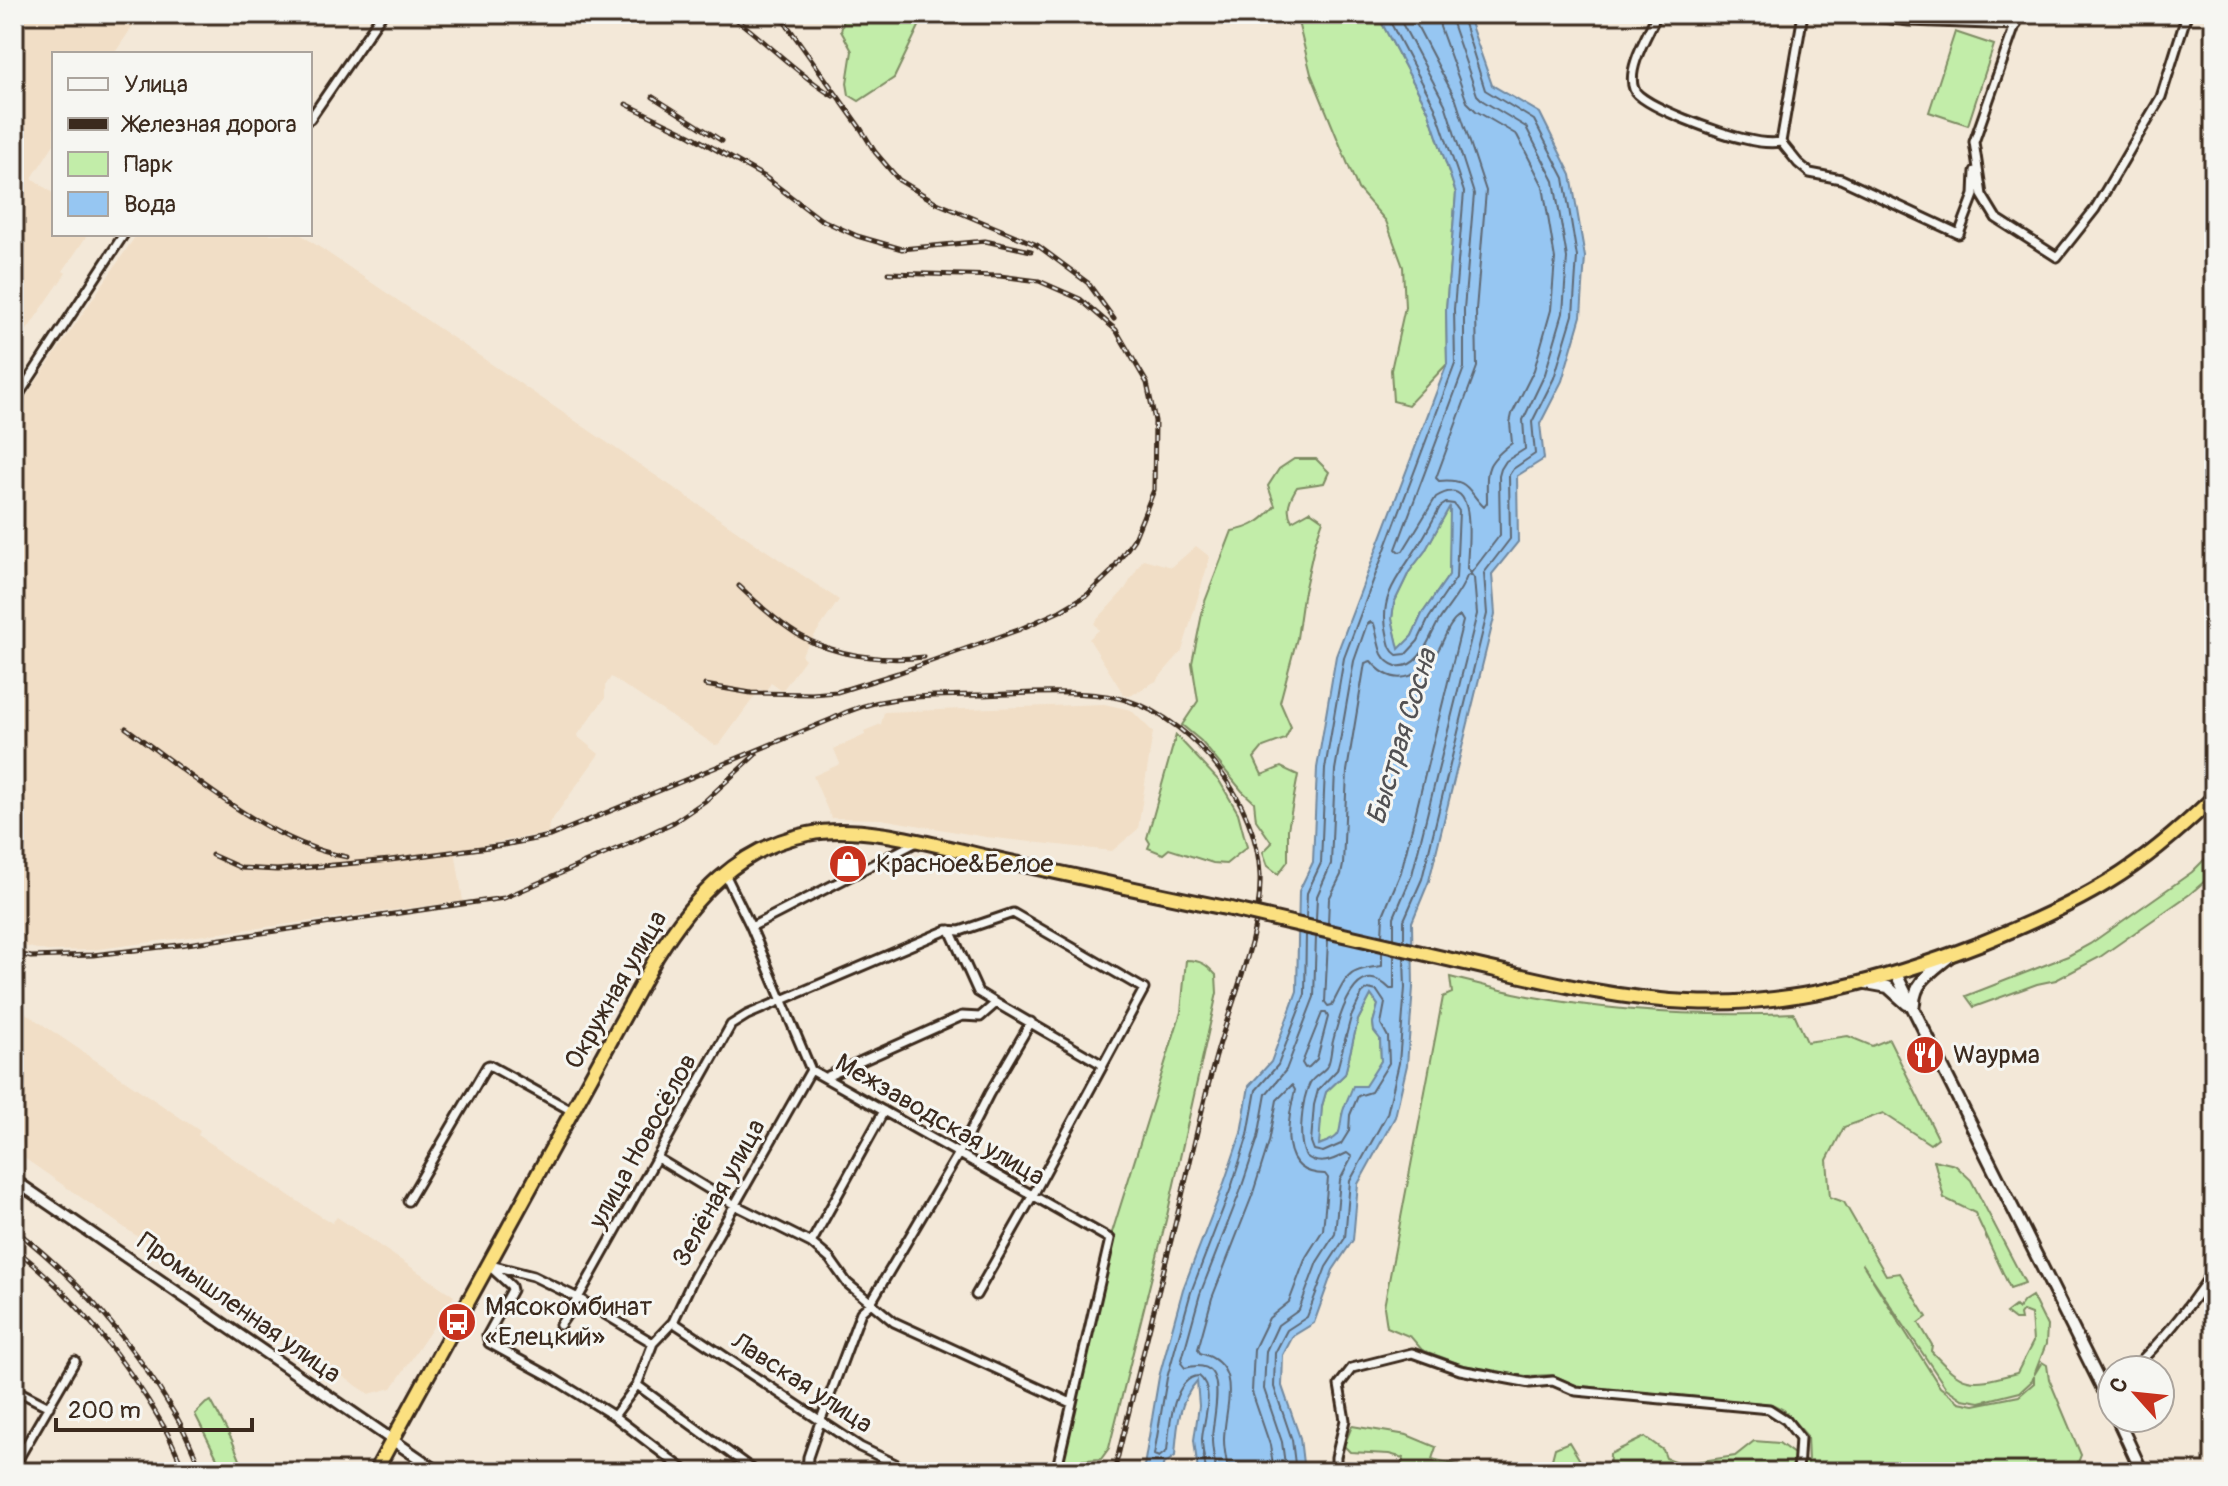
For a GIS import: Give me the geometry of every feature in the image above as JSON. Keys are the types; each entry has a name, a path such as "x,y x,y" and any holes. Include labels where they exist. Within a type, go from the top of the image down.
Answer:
{"highway":[{"name":"Окружная улица","path":"375,1472 676,925 707,888 765,849 806,834 852,831 1231,909 1631,998 1691,1003 1746,1002 1864,983 2026,926 2111,881 2168,840 2214,797"}],"main road":[{"path":"1914,1010 1914,994 1919,983 1954,953"},
{"path":"1896,974 2096,1374"},
{"path":"1864,983 1888,987 1914,1010"},
{"path":"2124,1434 2142,1472"}],"street":[{"path":"312,116 382,14"},
{"path":"1657,14 1632,69 1634,89 1643,100 1744,139 1770,144 1781,142"},
{"path":"1803,14 1781,142 1810,173 1841,179 1959,234 1974,195 1976,153"},
{"path":"1846,14 1909,21 2016,25"},
{"path":"2019,14 1974,142 1982,195 1996,218 2057,257 2095,209 2161,97 2187,14"},
{"path":"14,402 123,236"},
{"path":"751,927 917,842"},
{"name":"Межзаводская улица","path":"725,874 751,927 811,1070 1110,1239 1071,1403"},
{"name":"улица Новосёлов","path":"560,1325 731,1025 747,1015 950,930 960,931 1013,913 1144,989 1103,1065"},
{"path":"950,930 978,992 1103,1065 976,1295"},
{"path":"826,1077 962,1016 980,1017 996,1003"},
{"path":"807,1472 808,1457 861,1312 870,1304 959,1153 1031,1022"},
{"path":"408,1201 487,1066 572,1111"},
{"name":"Зелёная улица","path":"614,1416 637,1385 653,1343 673,1322 694,1277 811,1070"},
{"path":"811,1243 884,1111"},
{"path":"657,1158 735,1205 811,1243 830,1259 847,1283 894,1322 1071,1403 1056,1472"},
{"name":"Промышленная улица","path":"14,1180 439,1472"},
{"path":"488,1265 533,1276 578,1298 653,1343"},
{"path":"488,1265 512,1290 487,1336 489,1343 614,1416 687,1472"},
{"path":"2147,1354 2192,1304 2214,1270"},
{"name":"Лавская улица","path":"673,1322 820,1422 860,1447 912,1472"},
{"path":"1336,1472 1336,1457 1345,1420 1339,1385 1352,1368 1412,1353 1460,1370 1530,1383 1553,1381 1576,1391 1769,1409 1786,1420 1800,1438 1798,1472"},
{"path":"14,1466 75,1361"},
{"path":"637,1385 756,1472"},
{"path":"14,1389 49,1407"}],"shaded area":[{"path":"14,14 141,14 115,52 52,52 52,147 32,178 52,193 52,236 87,236 63,271 66,273 14,349"},
{"path":"136,236 303,236 839,600 801,655 805,659 782,691 771,683 765,692 760,689 720,744 715,745 611,677 605,686 605,698 577,736 599,754 549,824 548,833 455,850 463,901 91,950 47,951 14,944 14,414"},
{"path":"1196,546 1210,557 1182,651 1156,681 1130,696 1124,695 1089,639 1099,630 1094,623 1125,589 1143,559 1172,567"},
{"path":"1104,704 1131,710 1153,732 1138,829 1112,851 986,837 881,819 831,818 813,776 840,764 834,749 881,724 884,712"},
{"path":"24,1012 200,1131 198,1135 311,1210 332,1223 337,1217 454,1296 392,1388 369,1394 253,1316 249,1322 183,1277 187,1271 14,1151 14,1065 21,1053 14,1048 14,1027"}],"green space":[{"path":"845,14 925,14 894,78 859,101 849,95 847,83 852,51 841,31"},
{"path":"1296,14 1377,14 1428,110 1456,193 1446,309 1447,364 1408,405 1393,401 1391,370 1405,307 1403,267 1386,221 1358,189 1311,74"},
{"path":"1955,32 1994,45 1968,125 1929,112"},
{"path":"1294,459 1316,459 1329,472 1324,483 1297,487 1289,504 1292,521 1310,511 1323,520 1315,543 1297,638 1280,702 1291,727 1285,739 1263,747 1254,758 1262,775 1281,767 1298,775 1288,829 1288,861 1278,874 1268,866 1263,852 1272,843 1256,820 1254,802 1201,741 1182,725 1198,701 1192,663 1204,604 1232,531 1256,523 1275,506 1268,486 1279,469"},
{"path":"1451,504 1449,575 1422,614 1412,636 1399,650 1392,619 1394,603 1409,572 1425,551"},
{"path":"1176,735 1220,782 1238,813 1247,847 1226,864 1169,849 1163,854 1148,848 1150,843 1147,838"},
{"path":"2214,850 2214,873 2190,894 2100,957 2056,980 1974,1007 1966,996 2068,956 2090,944 2192,872"},
{"path":"1186,960 1200,962 1213,971 1217,993 1166,1220 1109,1448 1101,1459 1067,1461 1059,1459 1110,1239 1181,1012"},
{"path":"1450,977 1528,996 1627,1009 1694,1014 1794,1013 1807,1042 1848,1036 1872,1046 1889,1039 1938,1138 1930,1144 1883,1113 1844,1127 1827,1160 1830,1197 1844,1202 1886,1275 1900,1273 1927,1317 1919,1323 1932,1345 1931,1351 1961,1377 1978,1381 2017,1373 2033,1342 2031,1314 2023,1311 2021,1320 2015,1320 2006,1313 2015,1306 2018,1309 2032,1296 2047,1326 2046,1344 2034,1375 2042,1362 2047,1365 2049,1379 2081,1455 2077,1465 2086,1472 1801,1472 1802,1461 1808,1462 1807,1436 1784,1410 1772,1404 1577,1386 1553,1375 1526,1376 1463,1365 1422,1350 1411,1337 1387,1327 1384,1307 1443,997 1452,993","holes":["1862,1263 1946,1388 1962,1399 1980,1402 2020,1392 2034,1376 2034,1383 2019,1396 1974,1405 1959,1402 1940,1387"]},
{"path":"1371,995 1378,1005 1373,1023 1374,1031 1380,1038 1381,1061 1371,1079 1342,1114 1342,1128 1335,1139 1318,1145 1326,1092 1345,1074 1358,1020"},
{"path":"1934,1160 1955,1165 1971,1180 2025,1283 2010,1288 1975,1213 1944,1198"},
{"path":"211,1401 245,1472 224,1472 195,1414"},
{"path":"1352,1426 1407,1435 1436,1447 1432,1459 1487,1472 1424,1472 1421,1469 1419,1472 1399,1472 1404,1458 1350,1452 1344,1446"},
{"path":"1645,1437 1663,1450 1666,1458 1682,1464 1735,1456 1754,1441 1779,1443 1794,1454 1793,1464 1789,1472 1609,1472 1610,1454"},
{"path":"1569,1442 1587,1472 1544,1472 1550,1467 1555,1448"}],"water":[{"name":"Быстрая Сосна","path":"1377,14 1467,14 1492,85 1540,113 1571,175 1585,257 1581,316 1562,381 1540,424 1544,459 1517,476 1518,542 1492,574 1495,614 1429,881 1412,922 1413,988 1407,1065 1395,1117 1358,1184 1353,1240 1333,1270 1314,1323 1293,1336 1283,1355 1282,1386 1300,1438 1304,1472 1198,1472 1194,1440 1199,1406 1197,1381 1182,1407 1175,1456 1163,1465 1162,1472 1143,1472 1159,1377 1183,1289 1241,1133 1249,1086 1271,1062 1297,991 1299,891 1313,862 1317,768 1336,656 1447,364 1446,309 1456,193 1428,110","holes":["1450,506 1449,575 1422,614 1412,636 1399,649 1392,619 1394,603 1409,572 1425,551","1371,995 1378,1005 1373,1023 1380,1039 1381,1061 1365,1086 1353,1086 1337,1136 1319,1145 1326,1092 1345,1074 1358,1020"]}],"railway":[{"path":"729,14 833,96"},
{"path":"779,14 875,152 899,180 937,203 1037,245 1088,283 1114,319"},
{"path":"653,97 722,141"},
{"path":"626,104 765,177 820,219 857,236 902,249 985,241 1031,251"},
{"path":"705,685 751,693 812,694 837,692 898,673 1018,630 1060,611 1087,595 1111,572 1134,539 1154,490 1155,421 1147,383 1116,330 1080,299 1039,281 1000,276 888,273"},
{"path":"739,586 789,629 826,648 875,658 924,657"},
{"path":"212,855 241,868 277,870 390,860 550,836 849,711 904,698 1047,693 1100,695 1129,701 1177,727 1219,769 1235,794 1257,848 1259,897 1251,943 1216,1056 1114,1472"},
{"path":"126,728 259,822 318,850 347,857"},
{"path":"14,953 31,957 93,955 504,898 674,822 705,801 756,754"},
{"path":"14,1229 62,1270 123,1338 176,1416 202,1472"},
{"path":"14,1248 57,1286 116,1353 164,1427 185,1472"}],"place":[{"name":"Красное&Белое","path":"848,864"},
{"name":"Wаурма","path":"1925,1055"},
{"name":"Мясокомбинат «Елецкий»","path":"457,1322"}]}
